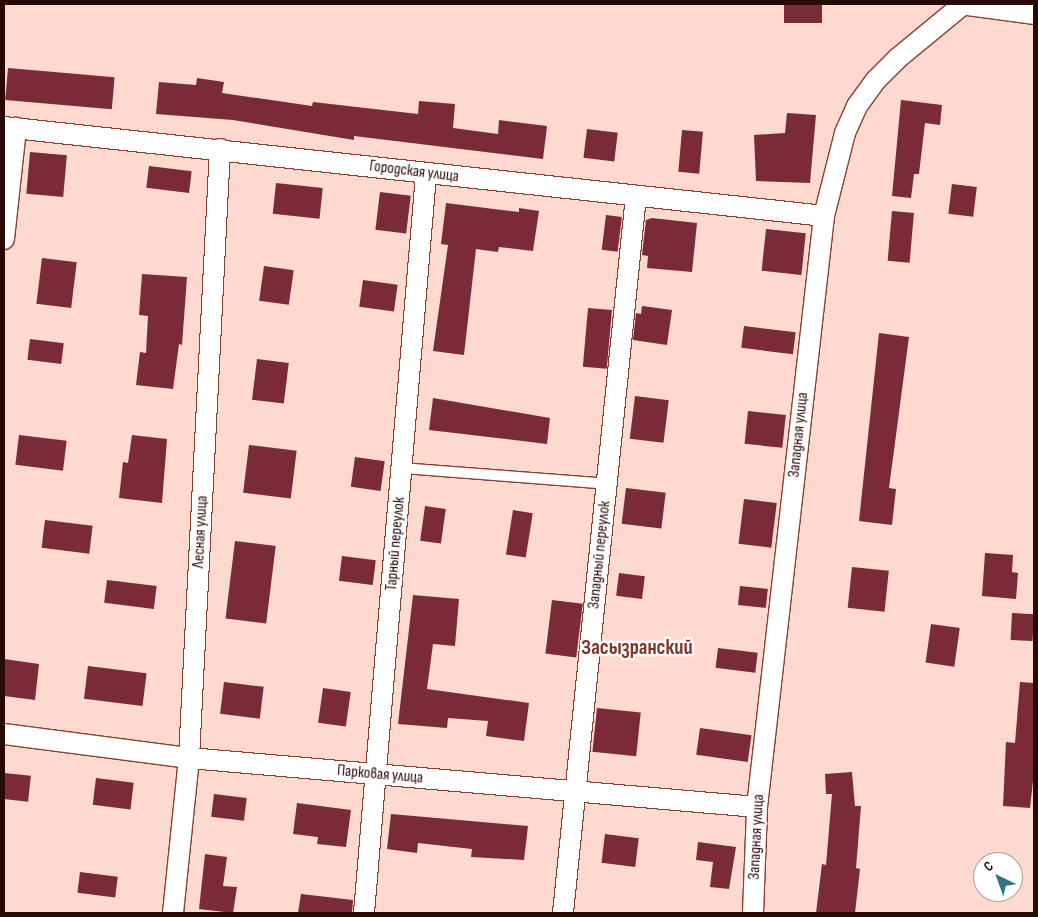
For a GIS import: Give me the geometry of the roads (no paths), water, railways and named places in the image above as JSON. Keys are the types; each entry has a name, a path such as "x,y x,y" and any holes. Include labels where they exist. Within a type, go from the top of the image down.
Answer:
{"street":[{"path":"960,5 1034,14"},
{"name":"Западная улица","path":"753,913 757,807 824,216 845,133 857,106 893,64 960,5"},
{"path":"4,239 10,128"},
{"name":"Городская улица","path":"10,128 220,149 426,174 824,216"},
{"name":"Лесная улица","path":"173,913 189,758 220,149"},
{"name":"Тарный переулок","path":"364,913 377,776 426,174"},
{"name":"Западный переулок","path":"563,913 636,196"},
{"name":"Парковая улица","path":"4,734 189,758 377,776 577,790 757,807"}],"lane":[{"path":"402,468 608,484"}],"district":[{"name":"Засызранский","path":"637,648"}]}
